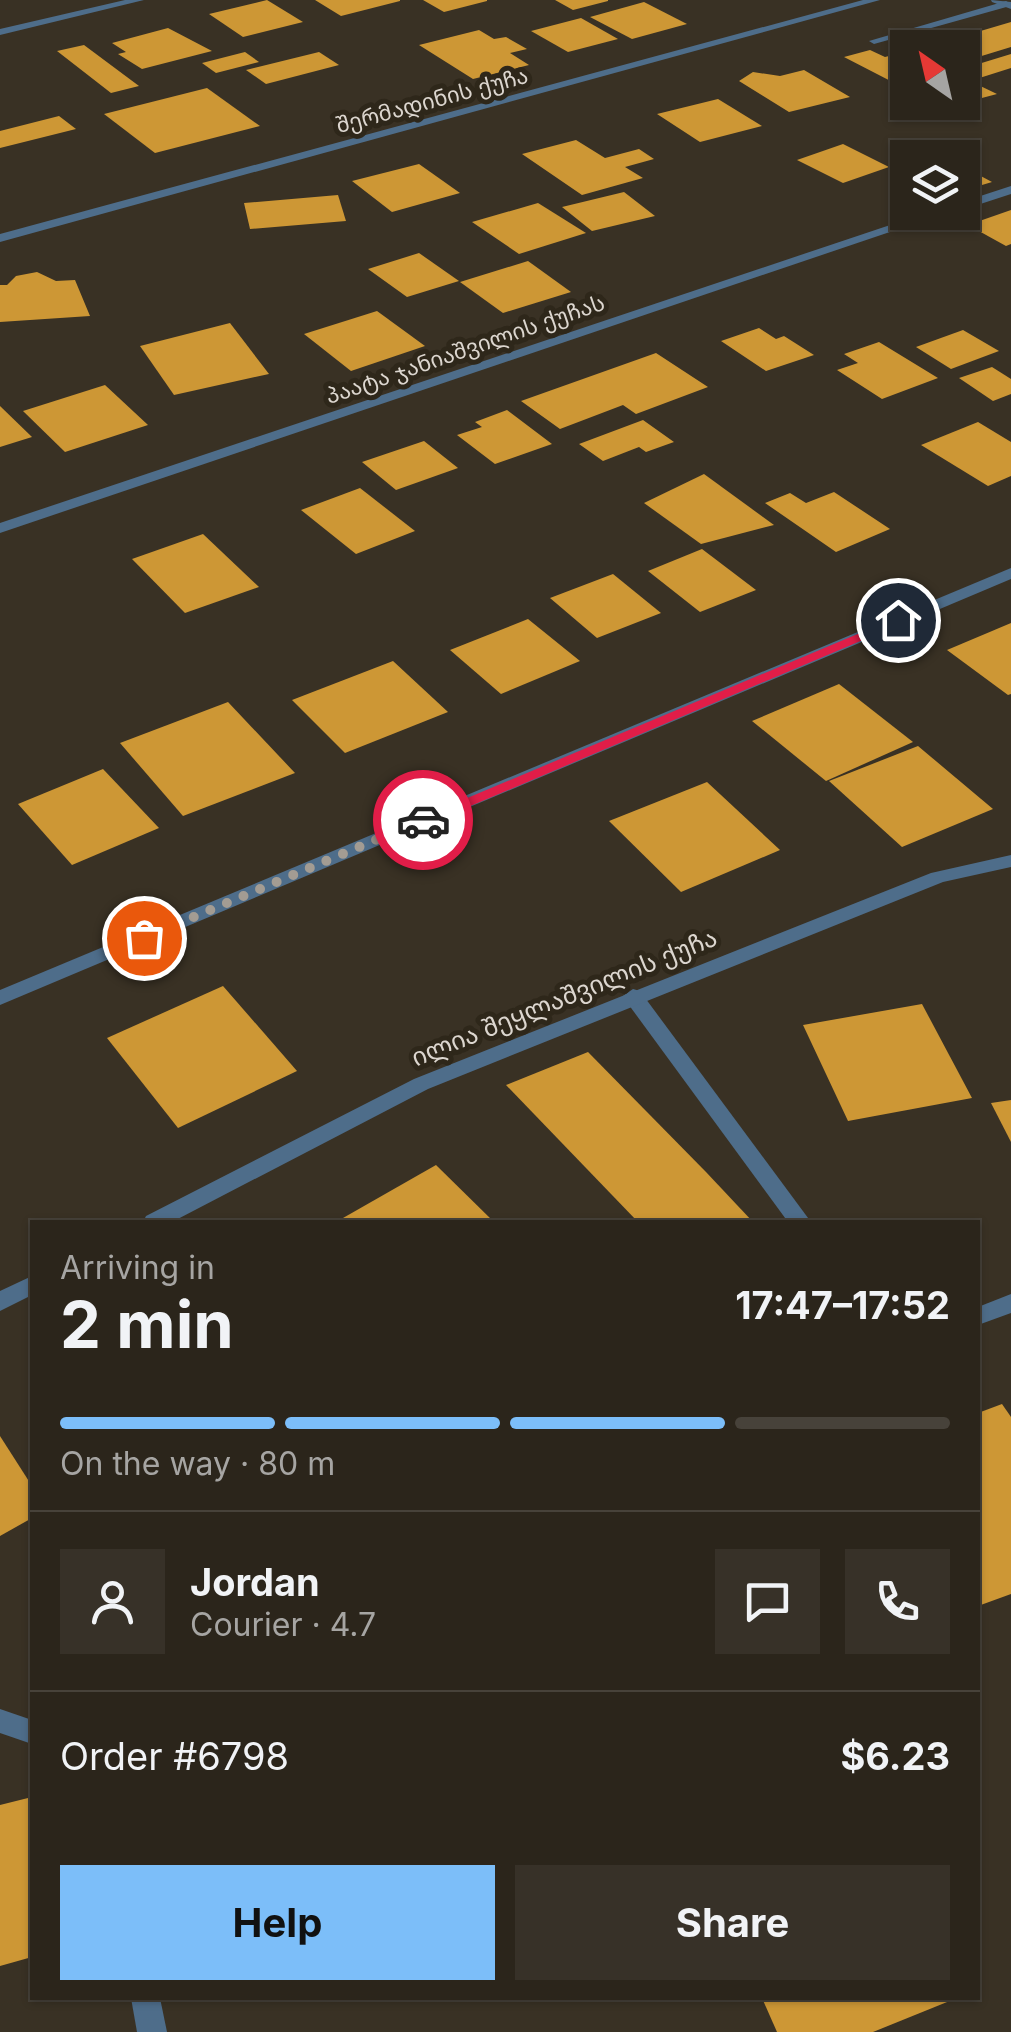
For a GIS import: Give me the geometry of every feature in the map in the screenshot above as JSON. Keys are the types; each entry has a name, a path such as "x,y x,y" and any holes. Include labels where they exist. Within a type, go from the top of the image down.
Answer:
{"street":[{"path":"0,32 139,0"},
{"name":"შერმადინის ქუჩა","path":"0,238 874,0"},
{"path":"874,40 1004,3"},
{"path":"980,200 1011,190"},
{"name":"პაატა ჯანიაშვილის ქუჩას","path":"0,528 890,230"},
{"path":"0,998 1011,573"},
{"name":"ილია შეყლაშვილის ქუჩა","path":"158,1220 420,1084 938,877 1011,861"},
{"path":"633,996 799,1220"},
{"path":"0,1302 30,1287"},
{"path":"980,1315 1011,1304"},
{"path":"0,1721 30,1731"},
{"path":"146,2000 152,2032"}],"building":[{"path":"267,0 303,22 243,37 209,14"},
{"path":"315,0 400,0 400,1 341,16"},
{"path":"423,0 487,0 487,1 444,12"},
{"path":"555,0 608,0 608,1 573,10"},
{"path":"644,2 687,24 632,39 590,17"},
{"path":"581,18 618,39 568,52 531,31"},
{"path":"1011,22 1011,47 980,56 980,31"},
{"path":"168,28 212,51 142,69 118,54 126,52 112,43"},
{"path":"479,30 494,39 506,37 527,49 510,53 529,65 473,79 419,45"},
{"path":"84,45 139,86 111,93 57,51"},
{"path":"870,50 890,56 890,81 844,57"},
{"path":"245,52 259,62 216,73 202,63"},
{"path":"319,52 339,65 266,84 246,70"},
{"path":"1011,54 1011,68 980,78 980,63"},
{"path":"804,70 850,97 789,112 739,81 753,72 780,76"},
{"path":"980,86 997,94 980,98"},
{"path":"207,88 260,126 155,153 104,114"},
{"path":"718,99 762,126 700,142 657,114"},
{"path":"59,116 76,129 0,148 0,131"},
{"path":"576,140 605,158 639,149 654,159 625,167 643,178 582,195 522,154"},
{"path":"843,144 889,167 843,183 797,160"},
{"path":"419,164 460,193 392,212 352,181"},
{"path":"624,192 655,216 592,231 562,207"},
{"path":"338,195 346,221 250,229 244,203"},
{"path":"538,203 586,233 519,254 472,222"},
{"path":"1011,210 1011,244 1006,246 977,230 980,221"},
{"path":"419,253 459,281 407,297 368,269"},
{"path":"528,261 571,292 503,313 460,282"},
{"path":"37,272 56,281 75,280 90,316 0,322 0,285 7,285 16,276"},
{"path":"377,311 425,346 351,371 304,334"},
{"path":"230,323 269,374 174,395 140,346"},
{"path":"759,328 776,339 784,336 814,355 766,371 721,341"},
{"path":"963,330 999,351 951,369 916,347"},
{"path":"879,342 938,378 882,399 837,370 858,363 844,354"},
{"path":"656,353 708,387 636,414 623,405 560,429 521,401"},
{"path":"992,367 1011,379 1011,394 993,401 959,378"},
{"path":"105,385 148,425 65,452 23,411"},
{"path":"0,406 32,437 0,447"},
{"path":"507,410 552,444 495,464 457,435 482,427 475,422"},
{"path":"643,420 674,442 646,452 639,447 603,461 579,444"},
{"path":"978,422 1011,442 1011,476 988,486 921,445"},
{"path":"424,441 458,468 396,490 362,462"},
{"path":"704,474 774,525 701,544 644,503"},
{"path":"360,488 415,531 356,554 301,510"},
{"path":"834,492 890,529 836,552 765,503 790,493 806,503"},
{"path":"203,534 259,587 185,613 132,559"},
{"path":"702,549 756,590 700,612 648,571"},
{"path":"613,574 661,613 597,638 550,598"},
{"path":"528,619 580,661 501,694 450,650"},
{"path":"1011,623 1011,694 1008,695 947,650"},
{"path":"393,661 448,712 345,753 292,700"},
{"path":"839,684 913,742 826,781 752,721"},
{"path":"228,702 295,773 183,816 120,743"},
{"path":"918,746 993,809 902,847 829,781"},
{"path":"103,769 159,828 72,865 18,804"},
{"path":"707,782 780,850 681,892 609,821"},
{"path":"223,986 297,1071 178,1128 107,1038"},
{"path":"922,1004 972,1098 848,1121 803,1025"},
{"path":"588,1052 751,1220 636,1220 506,1085"},
{"path":"1011,1100 1011,1142 991,1103"},
{"path":"436,1165 492,1220 340,1220"},
{"path":"1002,1404 1011,1417 1011,1594 980,1605 980,1412"},
{"path":"0,1436 30,1483 30,1519 0,1536"},
{"path":"30,1798 30,1958 0,1966 0,1805"},
{"path":"763,2000 952,2000 873,2032 777,2032"}],"way so far":[{"path":"144,938 423,820"}],"route":[{"path":"423,820 898,620"}]}
